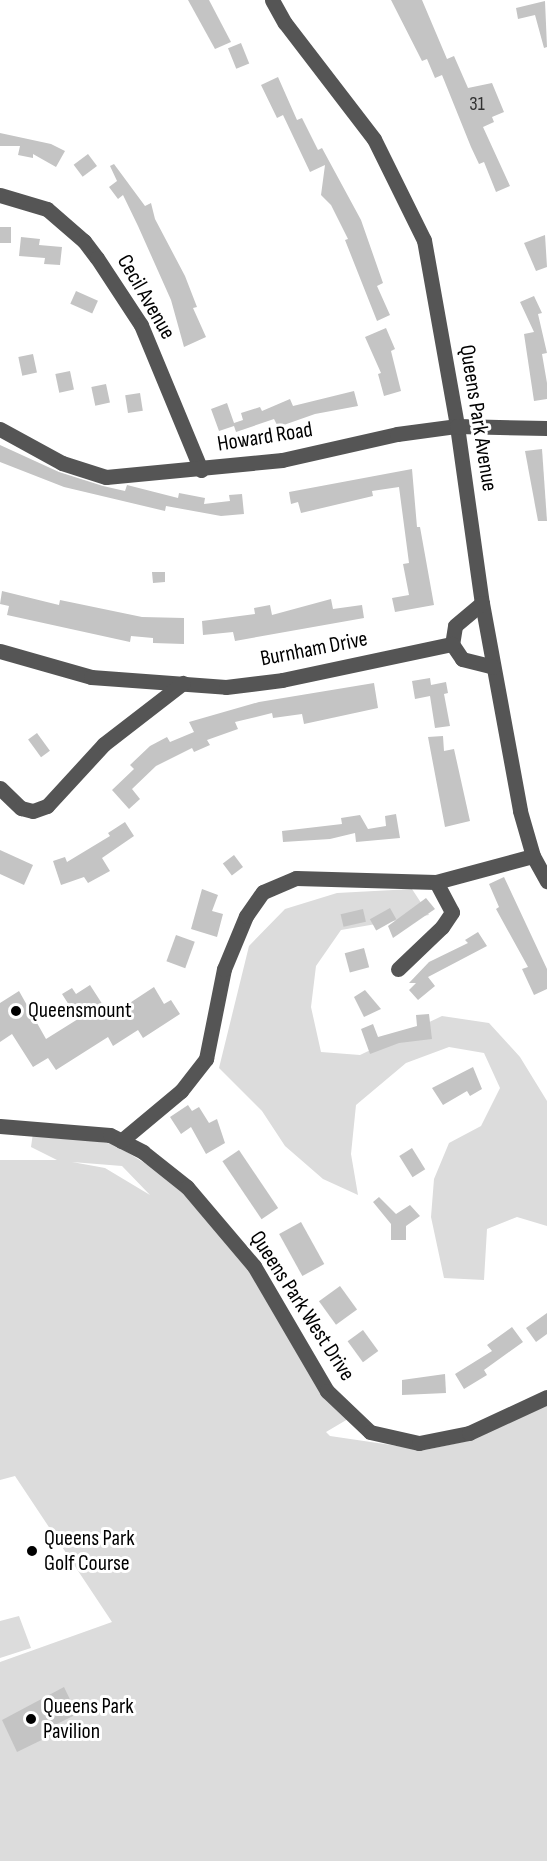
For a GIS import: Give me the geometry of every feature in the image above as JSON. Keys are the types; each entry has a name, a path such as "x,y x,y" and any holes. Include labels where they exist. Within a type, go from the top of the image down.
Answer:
{"street":[{"name":"Queens Park Avenue","path":"272,0 285,23 374,139 405,197 424,240 457,426 482,603 520,811 533,856 547,881"},
{"name":"Cecil Avenue","path":"0,195 47,209 84,241 97,258 141,325 201,470"},
{"name":"Howard Road","path":"0,429 62,464 106,477 201,470 282,460 398,434 457,426 547,428"},
{"path":"482,603 455,626 452,644 462,659 493,667"},
{"name":"Burnham Drive","path":"0,651 91,677 226,687 282,680 452,644"},
{"path":"0,789 21,808 33,811 47,806 104,744 183,683"},
{"path":"121,1141 181,1091 206,1059 224,969 246,916 263,892 296,878 436,882 533,856"},
{"path":"398,969 442,927 452,912 436,882"},
{"name":"Queens Park West Drive","path":"0,1126 63,1128 110,1135 187,1186 254,1266 327,1391 370,1432 419,1443 459,1435 547,1397"}],"shaded area":[{"path":"412,889 429,915 341,930 316,966 311,1007 321,1052 360,1055 442,1016 489,1023 520,1057 547,1101 547,1226 517,1217 487,1229 484,1280 444,1278 431,1217 434,1179 449,1143 481,1126 500,1088 484,1053 449,1047 406,1063 356,1105 351,1154 358,1195 323,1179 285,1146 262,1111 219,1068 249,946 285,909 337,893"},
{"path":"33,1133 114,1144 170,1179 248,1268 348,1419 326,1432 330,1436 425,1450 472,1440 547,1405 547,1861 0,1861 0,1662 112,1622 15,1476 0,1480 0,1160 57,1160 31,1147","holes":["72,1162 122,1166 150,1195 105,1168"]},
{"path":"19,1616 31,1648 0,1658 0,1621"}],"building":[{"path":"188,0 209,0 231,42 215,49"},
{"path":"391,0 422,0 447,59 454,56 468,88 492,83 504,112 492,117 494,122 483,127 510,186 496,192 484,162 479,164 471,147 442,75 435,78 427,59 422,61"},
{"path":"545,1 547,47 544,48 535,15 518,19 516,8"},
{"path":"241,43 249,63 236,69 228,48"},
{"path":"278,77 297,120 302,118 318,150 322,148 361,220 383,283 377,286 390,315 377,321 345,240 348,239 331,205 321,195 325,165 310,172 283,115 277,118 261,85"},
{"path":"0,133 51,144 65,151 56,167 33,154 33,158 18,155 20,146 0,146"},
{"path":"88,154 97,166 83,177 74,165"},
{"path":"114,164 145,206 151,203 155,219 185,276 197,307 193,308 206,337 184,347 171,300 138,226 123,195 118,199 109,187 117,181 110,166"},
{"path":"0,227 11,227 11,243 0,243"},
{"path":"545,235 547,267 536,271 524,243"},
{"path":"21,237 40,239 39,245 62,247 60,265 44,264 45,258 19,256"},
{"path":"76,291 98,301 92,314 70,304"},
{"path":"534,296 542,313 538,314 547,353 542,354 547,399 534,401 524,334 534,332 520,302"},
{"path":"386,328 395,349 391,351 401,391 384,396 378,374 381,373 365,337"},
{"path":"33,354 37,373 22,376 18,357"},
{"path":"70,371 74,390 59,393 55,374"},
{"path":"106,384 110,403 95,406 91,387"},
{"path":"354,391 358,406 315,414 278,427 274,419 236,432 234,426 219,431 211,409 227,403 234,423 243,420 241,413 260,407 262,411 290,399 293,406"},
{"path":"140,393 143,411 128,413 125,395"},
{"path":"0,445 59,472 125,491 127,485 178,498 179,493 205,498 204,504 230,501 229,495 242,494 244,514 221,516 166,506 165,511 64,487 0,462"},
{"path":"542,449 547,521 538,521 525,451"},
{"path":"412,469 417,527 420,527 434,605 395,612 392,598 409,595 403,564 409,563 399,487 372,491 373,496 301,513 298,502 291,504 289,492"},
{"path":"152,572 165,572 165,582 153,583"},
{"path":"2,591 59,605 60,600 142,617 184,618 184,644 153,643 153,638 131,636 130,642 7,615 9,606 0,604"},
{"path":"331,599 333,609 362,605 364,618 235,641 233,632 203,635 202,621 255,614 254,608 270,605 272,615"},
{"path":"430,678 431,685 446,682 448,693 444,694 450,726 435,728 430,696 415,699 412,681"},
{"path":"374,683 378,708 304,724 302,714 273,718 272,713 235,722 238,729 207,740 210,745 194,752 192,748 156,766 132,789 140,799 129,809 112,790 134,769 130,765 150,746 167,737 170,742 194,732 189,722 259,702"},
{"path":"37,733 50,751 41,757 28,739"},
{"path":"443,736 444,751 454,749 470,821 445,827 428,737"},
{"path":"396,814 400,838 356,842 355,833 330,839 283,842 282,831 342,824 341,818 360,815 368,829 386,826 385,816"},
{"path":"125,822 134,836 102,858 110,871 88,883 84,877 61,885 53,861 65,857 67,862 110,836 108,833"},
{"path":"0,850 33,865 24,885 0,874"},
{"path":"234,855 243,867 232,875 223,863"},
{"path":"504,877 547,969 547,989 534,995 522,969 528,967 496,909 499,907 489,884"},
{"path":"202,889 218,895 212,911 223,914 217,937 191,929"},
{"path":"426,898 435,909 393,938 388,926"},
{"path":"390,908 396,919 376,931 370,919"},
{"path":"363,909 366,922 344,927 341,914"},
{"path":"478,932 487,946 428,977 435,986 418,1000 409,990 416,983 409,983 429,962 468,943 465,940"},
{"path":"176,935 195,942 185,968 166,961"},
{"path":"364,948 369,967 350,972 345,953"},
{"path":"90,985 110,1016 154,987 164,1004 171,1000 180,1014 143,1038 138,1030 113,1046 108,1037 56,1070 48,1058 33,1067 12,1034 0,1042 0,1003 19,991 46,1039 78,1019 62,994 72,988 76,994"},
{"path":"365,990 381,1009 364,1017 354,997"},
{"path":"429,1014 432,1039 399,1043 370,1054 361,1029 373,1024 378,1037 417,1026 416,1015"},
{"path":"473,1067 482,1089 470,1096 467,1091 443,1105 432,1088"},
{"path":"188,1105 192,1111 199,1107 209,1123 217,1119 225,1143 206,1154 191,1127 181,1134 170,1117"},
{"path":"412,1148 425,1169 413,1177 399,1156"},
{"path":"239,1150 278,1208 262,1219 222,1161"},
{"path":"379,1197 396,1214 410,1205 420,1216 406,1226 406,1240 391,1240 391,1224 373,1202"},
{"path":"301,1222 324,1264 302,1276 279,1234"},
{"path":"340,1286 357,1309 336,1325 319,1301"},
{"path":"547,1313 547,1334 536,1342 526,1328"},
{"path":"512,1327 523,1342 484,1370 487,1375 464,1389 455,1374 492,1351 487,1345"},
{"path":"363,1330 378,1351 363,1362 348,1341"},
{"path":"445,1374 446,1393 402,1395 402,1380"},
{"name":"Queens Park Pavilion","path":"64,1687 77,1714 53,1726 56,1733 17,1752 2,1720"}],"place":[{"name":"Queensmount","path":"16,1011"},
{"name":"Queens Park Golf Course","path":"32,1551"},
{"name":"Queens Park Pavilion","path":"31,1719"}]}
